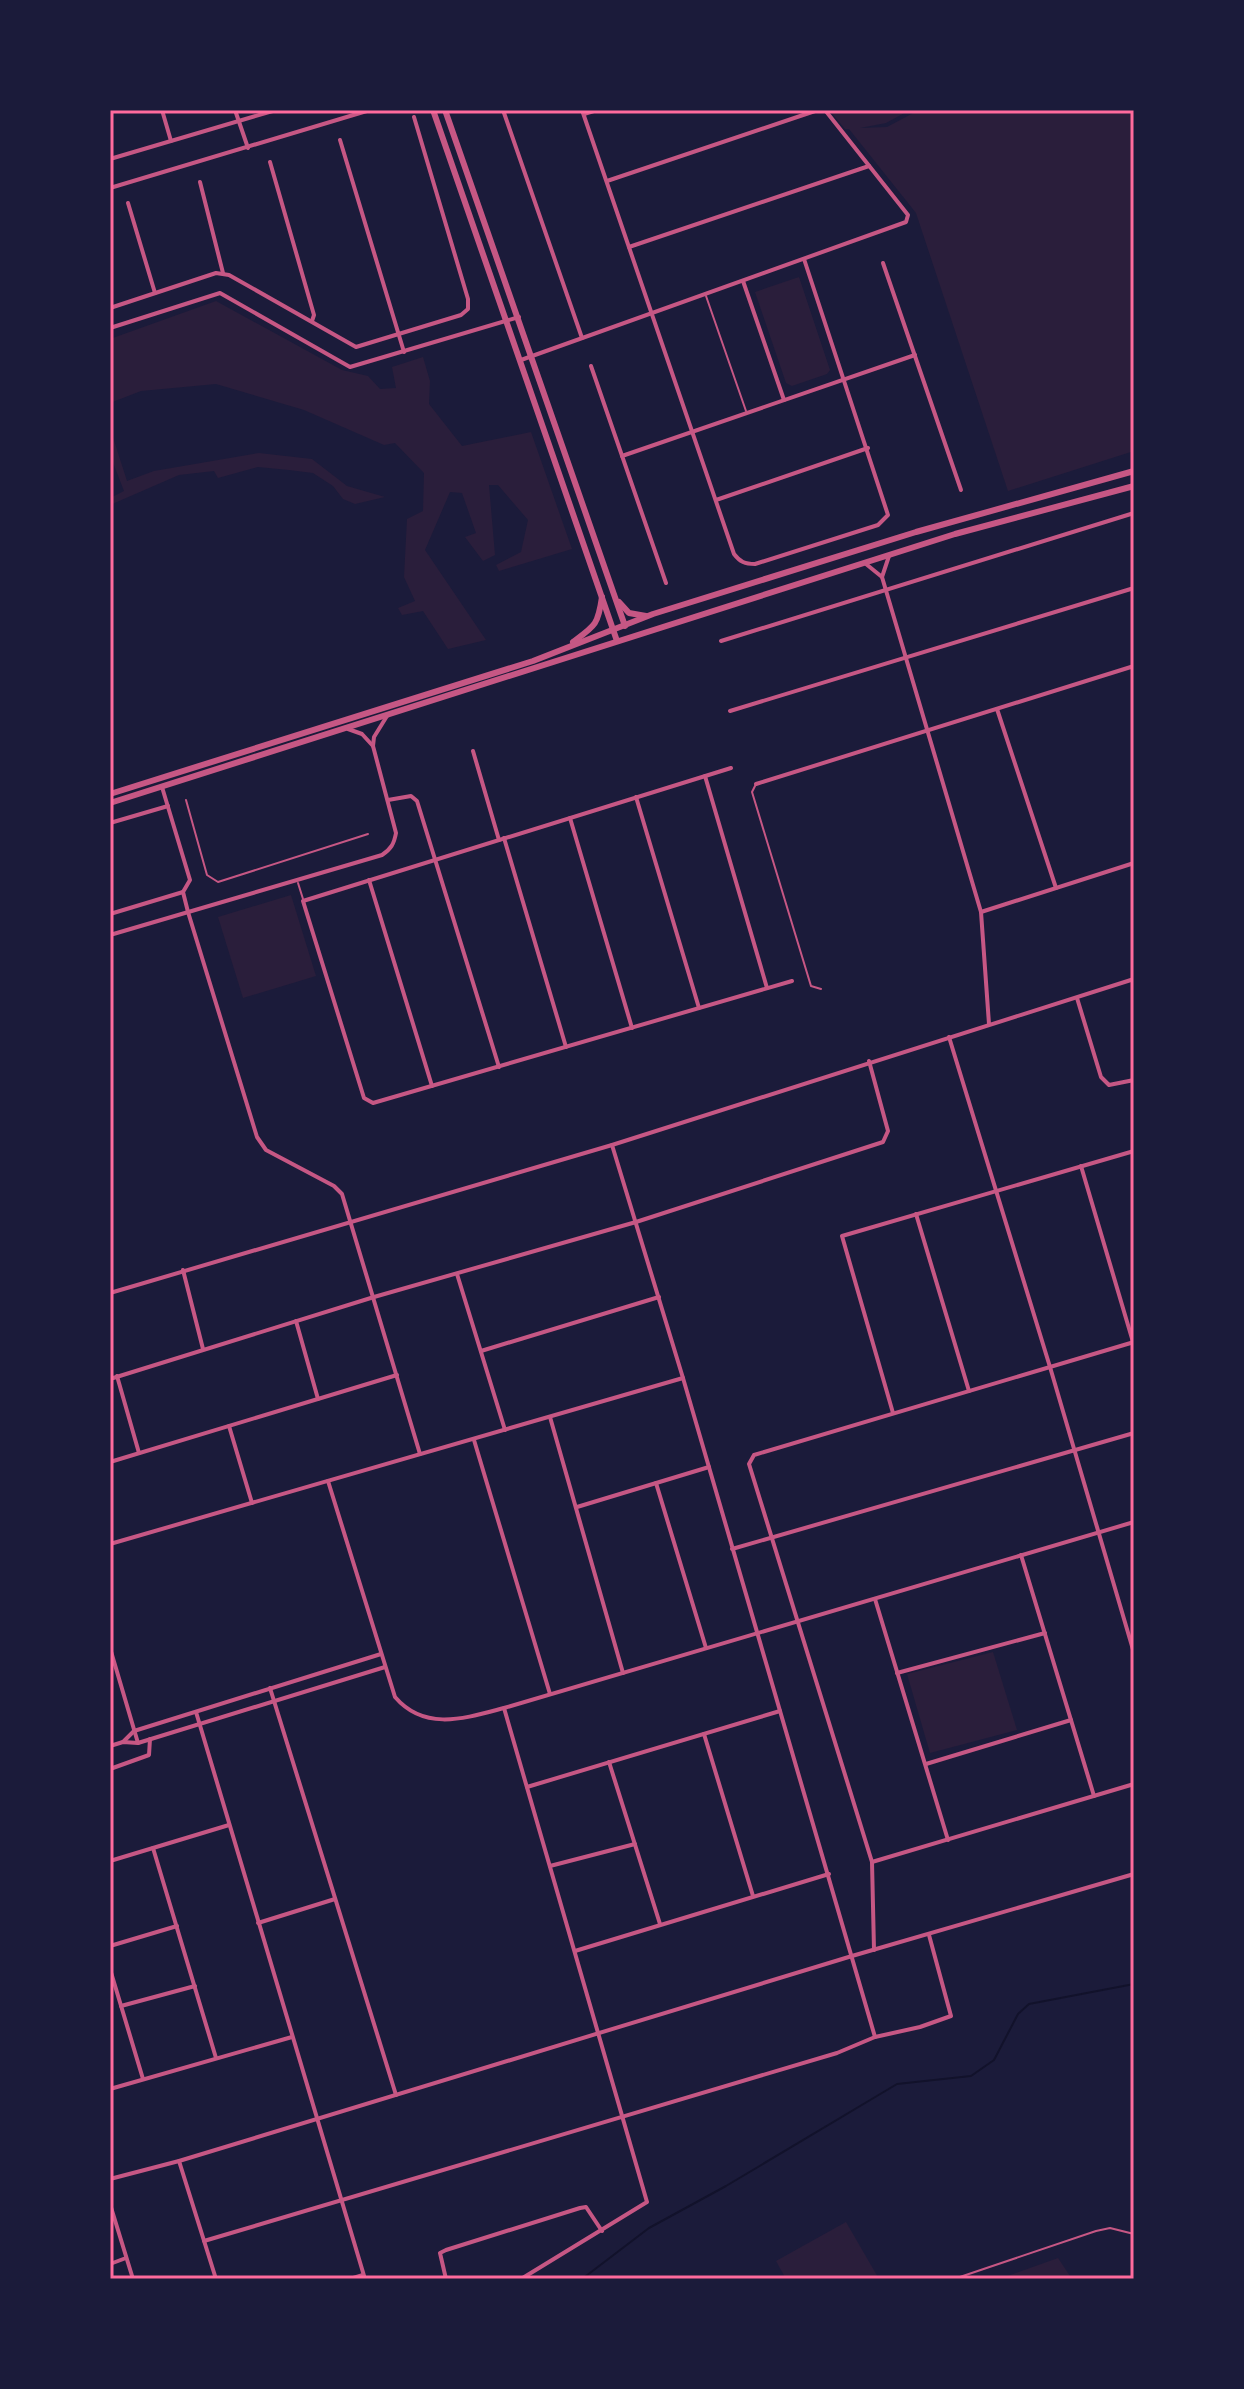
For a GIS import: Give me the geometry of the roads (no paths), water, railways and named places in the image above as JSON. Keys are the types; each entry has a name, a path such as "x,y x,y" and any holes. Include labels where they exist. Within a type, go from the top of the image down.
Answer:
{"street":[{"path":"162,110 171,141"},
{"path":"235,110 248,148"},
{"path":"110,159 276,110"},
{"path":"110,188 370,110"},
{"path":"433,110 617,641"},
{"path":"445,110 629,636"},
{"path":"503,110 582,338"},
{"path":"597,110 583,112 734,554 739,561 755,564 878,525 888,515 804,259"},
{"path":"607,181 818,110"},
{"path":"521,360 906,222 908,215 825,110"},
{"path":"110,308 216,273 356,347 461,315 468,309 468,299 414,117"},
{"path":"340,140 404,352"},
{"path":"270,162 314,315 311,322"},
{"path":"629,247 869,166"},
{"path":"200,182 224,267 223,274"},
{"path":"128,203 155,293"},
{"path":"883,263 961,490"},
{"path":"743,281 784,400"},
{"path":"110,328 220,293 350,367 519,317"},
{"path":"622,456 915,355"},
{"path":"591,366 666,583"},
{"path":"716,500 868,448"},
{"path":"110,794 533,661 653,614 916,532 1134,471"},
{"path":"110,803 955,534 1134,486"},
{"path":"721,641 1134,513"},
{"path":"882,577 889,556"},
{"path":"866,564 882,577 981,912 989,1025"},
{"path":"730,711 1134,588"},
{"path":"612,592 629,613 641,616 653,614"},
{"path":"567,647 598,621 602,595"},
{"path":"756,784 1134,666"},
{"path":"997,709 1056,888"},
{"path":"110,935 298,881 382,855 389,850 396,833 373,746 374,737 388,714"},
{"path":"346,728 362,734 373,746"},
{"path":"473,751 566,1047"},
{"path":"731,768 303,901 364,1098 373,1103 792,981"},
{"path":"705,776 767,988"},
{"path":"110,914 183,892 190,880 162,787"},
{"path":"387,800 411,796 417,801 499,1067"},
{"path":"636,797 699,1008"},
{"path":"110,823 168,806"},
{"path":"570,818 632,1028"},
{"path":"981,912 1134,863"},
{"path":"369,880 432,1086"},
{"path":"183,892 257,1137 266,1150 334,1186 342,1194 420,1454"},
{"path":"110,1293 612,1145 1134,979"},
{"path":"1077,998 1101,1077 1109,1085 1134,1080"},
{"path":"949,1037 1134,1653"},
{"path":"110,1379 374,1297 636,1222 883,1142 888,1131 869,1061"},
{"path":"612,1145 875,2037"},
{"path":"893,1413 842,1236 1134,1151"},
{"path":"874,1950 872,1862 749,1464 754,1455 1133,1342 1081,1166"},
{"path":"916,1214 969,1391"},
{"path":"183,1270 203,1350"},
{"path":"457,1274 505,1430"},
{"path":"481,1351 659,1297"},
{"path":"296,1321 318,1399"},
{"path":"110,1462 397,1375"},
{"path":"117,1376 139,1453"},
{"path":"110,1544 683,1378"},
{"path":"550,1417 623,1673"},
{"path":"229,1426 252,1503"},
{"path":"732,1549 1134,1433"},
{"path":"473,1439 550,1694"},
{"path":"576,1507 709,1467"},
{"path":"328,1481 395,1697 401,1704 442,1721 459,1720 504,1708 1134,1522"},
{"path":"656,1483 706,1648"},
{"path":"1021,1555 1094,1796"},
{"path":"875,1599 948,1840"},
{"path":"897,1673 1045,1633"},
{"path":"110,1648 138,1743"},
{"path":"123,1742 134,1731 381,1654"},
{"path":"110,1746 123,1742 138,1743 385,1667"},
{"path":"270,1688 396,2095"},
{"path":"504,1708 647,2202 521,2279"},
{"path":"527,1787 780,1711"},
{"path":"196,1712 364,2277 350,2279"},
{"path":"926,1764 1071,1720"},
{"path":"704,1734 753,1897"},
{"path":"110,1769 149,1755 150,1739"},
{"path":"609,1762 661,1925"},
{"path":"872,1862 1134,1784"},
{"path":"110,1861 229,1825"},
{"path":"550,1866 635,1844"},
{"path":"153,1848 216,2058"},
{"path":"574,1951 829,1874"},
{"path":"110,2179 179,2161 852,1956 1134,1874"},
{"path":"258,1923 335,1899"},
{"path":"110,1946 177,1926"},
{"path":"204,2241 837,2053 875,2037 951,2016 929,1935"},
{"path":"110,1969 143,2079"},
{"path":"121,2006 195,1986"},
{"path":"110,2089 292,2037"},
{"path":"179,2161 216,2279"},
{"path":"110,2204 133,2279"},
{"path":"446,2279 440,2253 565,2213 586,2207 602,2231"},
{"path":"110,2264 126,2258"}],"lane":[{"path":"705,295 747,413"},
{"path":"756,784 752,792 811,986 821,989"},
{"path":"186,800 207,875 218,882 368,834"},
{"path":"298,881 303,901"},
{"path":"954,2279 1096,2231 1110,2228 1134,2234"}],"waterway":[{"path":"582,2279 649,2228 897,2084 971,2076 994,2060 1018,2014 1029,2004 1134,1984"}]}
